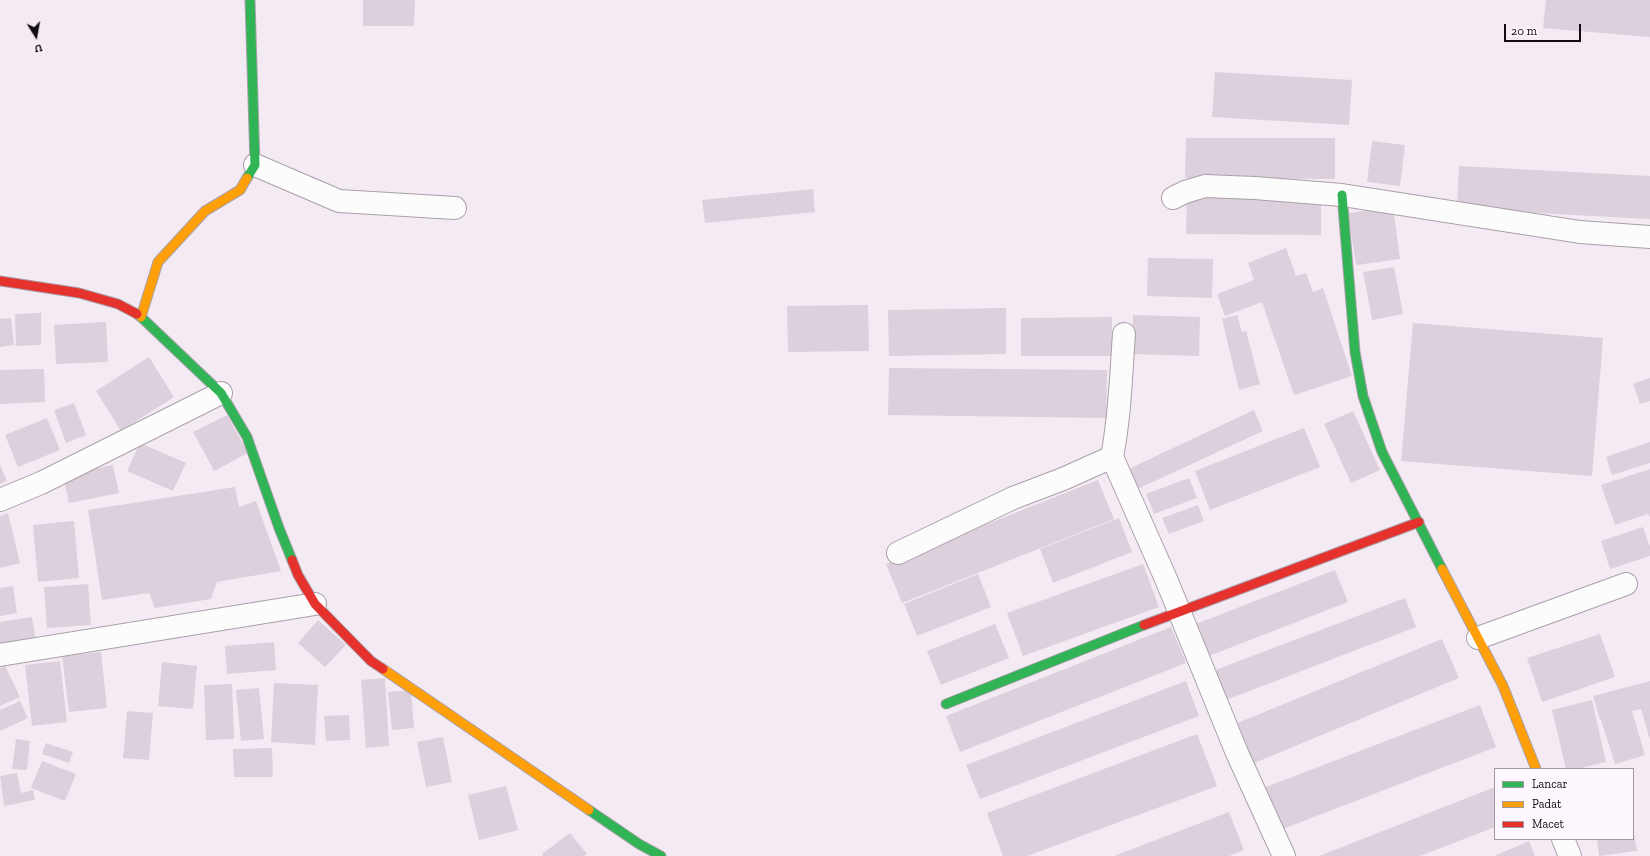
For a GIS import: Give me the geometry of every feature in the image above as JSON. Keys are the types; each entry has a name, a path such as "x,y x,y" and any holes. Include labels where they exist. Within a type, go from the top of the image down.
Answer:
{"street":[{"path":"141,317 158,262 205,211 240,190 255,165 250,0"},
{"path":"255,165 339,201 455,208"},
{"path":"1173,198 1185,192 1205,186 1254,188 1342,195 1580,232 1650,237"},
{"path":"1342,195 1355,352 1363,396 1382,452 1503,686 1536,768"},
{"path":"0,281 79,293 118,304 141,317 221,393 247,437 298,575 315,604 341,632 371,661 639,844 661,856"},
{"path":"1124,334 1122,380 1118,421 1112,457 1180,611 1237,753 1284,856"},
{"path":"0,500 41,483 221,393"},
{"path":"898,553 1013,498 1063,479 1112,457"},
{"path":"946,704 1180,611 1419,522"},
{"path":"1478,638 1626,584"},
{"path":"0,655 315,604"},
{"path":"1563,840 1570,856"}],"building":[{"path":"363,0 415,0 414,26 363,26"},
{"path":"1546,0 1650,0 1650,37 1543,28"},
{"path":"1215,72 1352,80 1349,125 1212,117"},
{"path":"1186,138 1335,138 1335,179 1185,178"},
{"path":"1372,141 1405,145 1400,186 1367,182"},
{"path":"1459,166 1650,176 1650,219 1457,209"},
{"path":"813,189 815,212 705,223 702,200"},
{"path":"1187,197 1321,198 1321,235 1186,234"},
{"path":"1393,207 1400,259 1356,265 1348,213"},
{"path":"1286,248 1296,276 1306,273 1313,292 1323,288 1352,376 1294,395 1262,302 1225,316 1217,294 1254,280 1248,263"},
{"path":"1148,258 1213,259 1212,298 1147,296"},
{"path":"1394,267 1403,314 1372,320 1363,272"},
{"path":"868,305 869,351 788,352 787,306"},
{"path":"1006,308 1006,354 889,356 888,310"},
{"path":"41,313 41,345 16,346 15,314"},
{"path":"1133,315 1200,317 1199,356 1132,354"},
{"path":"1237,315 1242,332 1246,331 1260,384 1239,390 1222,319"},
{"path":"1112,317 1112,356 1021,356 1021,318"},
{"path":"11,318 14,345 0,347 0,319"},
{"path":"106,322 108,362 56,364 54,325"},
{"path":"1413,323 1603,338 1592,476 1401,461"},
{"path":"149,357 174,397 121,431 96,391"},
{"path":"889,368 1107,370 1106,418 888,415"},
{"path":"44,369 45,402 0,404 0,370"},
{"path":"1650,378 1650,401 1640,404 1633,384"},
{"path":"74,403 86,435 66,443 54,410"},
{"path":"1254,410 1263,431 1129,493 1120,473"},
{"path":"1353,411 1380,470 1351,483 1324,424"},
{"path":"227,415 248,453 214,471 193,432"},
{"path":"47,418 60,450 18,467 5,435"},
{"path":"1304,428 1320,467 1210,510 1195,471"},
{"path":"1650,442 1650,463 1612,475 1606,457"},
{"path":"140,443 186,463 173,491 127,471"},
{"path":"0,465 7,481 0,484"},
{"path":"113,465 119,493 69,503 63,475"},
{"path":"1650,469 1650,518 1648,514 1615,525 1601,485"},
{"path":"1189,478 1197,498 1154,514 1146,494"},
{"path":"1098,480 1114,519 902,603 886,564"},
{"path":"235,487 239,507 256,501 281,571 217,582 211,599 155,608 149,593 102,600 88,510"},
{"path":"1198,505 1204,521 1169,534 1162,518"},
{"path":"8,513 20,563 0,568 0,516"},
{"path":"1119,518 1132,552 1053,583 1040,549"},
{"path":"74,521 79,578 38,582 33,525"},
{"path":"1643,527 1650,547 1650,556 1610,569 1601,541"},
{"path":"1143,564 1159,607 1023,656 1007,613"},
{"path":"1335,570 1348,602 1201,659 1188,627"},
{"path":"978,574 991,607 917,636 904,604"},
{"path":"88,584 91,625 47,628 44,587"},
{"path":"13,586 17,613 0,616 0,588"},
{"path":"1405,598 1416,627 1221,702 1210,672"},
{"path":"32,617 36,643 0,649 0,622"},
{"path":"318,620 346,645 325,667 298,643"},
{"path":"995,624 1009,658 941,685 927,651"},
{"path":"1171,627 1186,663 960,752 946,716"},
{"path":"1600,634 1615,677 1542,702 1527,658"},
{"path":"1442,639 1459,678 1252,764 1235,724"},
{"path":"274,642 276,670 227,674 225,646"},
{"path":"101,652 107,708 69,712 62,656"},
{"path":"60,661 67,722 32,726 25,665"},
{"path":"162,662 197,666 193,709 158,706"},
{"path":"5,666 20,697 0,706 0,668"},
{"path":"385,678 389,746 366,748 361,680"},
{"path":"1186,681 1199,716 980,799 966,765"},
{"path":"1650,681 1650,740 1641,709 1632,711 1645,755 1615,764 1593,696"},
{"path":"274,683 318,685 315,745 271,742"},
{"path":"232,684 234,739 206,740 204,685"},
{"path":"259,688 264,739 241,741 236,690"},
{"path":"411,690 414,728 392,730 388,692"},
{"path":"1592,700 1606,762 1581,768 1566,768 1552,710"},
{"path":"20,701 28,718 0,731 0,710"},
{"path":"1480,705 1496,747 1275,832 1258,790"},
{"path":"127,711 153,713 149,760 123,758"},
{"path":"349,715 350,740 326,741 324,716"},
{"path":"1197,734 1217,786 1027,856 1003,856 987,813"},
{"path":"443,737 452,782 426,787 417,742"},
{"path":"16,739 30,741 27,770 12,769"},
{"path":"46,743 73,752 69,763 42,754"},
{"path":"272,748 273,777 234,777 233,749"},
{"path":"42,761 76,774 65,801 31,788"},
{"path":"17,773 21,793 33,790 35,800 4,806 0,776"},
{"path":"506,786 518,830 479,840 468,795"},
{"path":"1494,787 1494,827 1420,856 1319,856"},
{"path":"1229,812 1244,850 1229,856 1114,856"},
{"path":"570,833 587,854 584,856 543,856 542,854"},
{"path":"1634,834 1637,851 1599,856 1597,840 1634,840"},
{"path":"1529,841 1535,856 1494,856"}],"traffic: fast":[{"path":"247,178 255,165 250,0"},
{"path":"1342,195 1355,352 1363,396 1382,452 1442,569"},
{"path":"137,314 221,393 247,437 279,528 292,560"},
{"path":"946,704 1144,625"},
{"path":"589,810 639,844 661,856"}],"traffic: slow":[{"path":"141,317 158,262 205,211 240,190 247,178"},
{"path":"1442,569 1503,686 1536,768"},
{"path":"383,669 589,810"}],"traffic: jam":[{"path":"0,281 79,293 118,304 137,314"},
{"path":"1144,625 1419,522"},
{"path":"292,560 298,575 315,604 371,661 383,669"}]}
